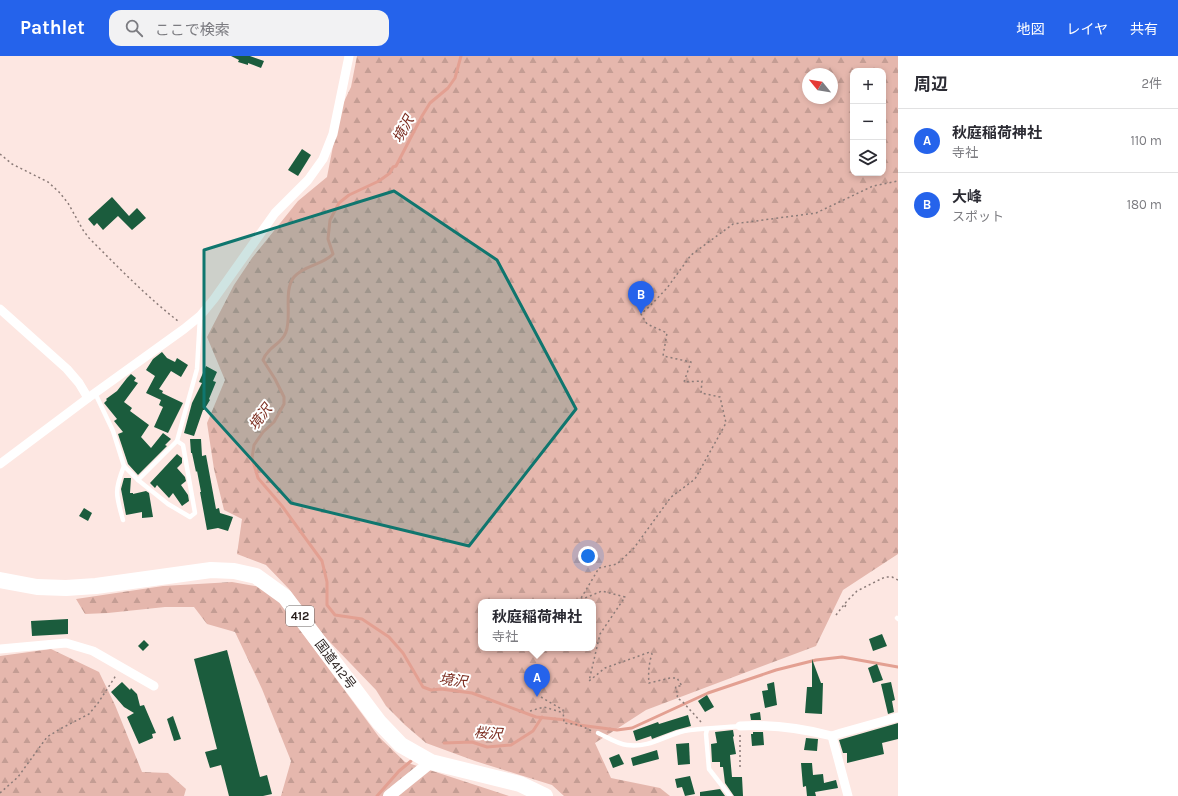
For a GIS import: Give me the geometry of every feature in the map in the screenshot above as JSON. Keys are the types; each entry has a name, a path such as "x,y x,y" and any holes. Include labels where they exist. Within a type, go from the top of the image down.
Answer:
{"highway":[{"name":"国道412号","path":"0,580 37,587 66,588 96,586 212,570 234,571 256,576 285,596 379,722 401,745 431,762 520,784 545,796"}],"street":[{"path":"0,464 184,329 200,316 214,300 275,213 308,180 323,159 333,134 349,56"},
{"path":"0,309 67,370 91,396"},
{"path":"0,649 66,643 93,651 154,686"},
{"path":"740,726 780,726 809,730 832,736 898,717"},
{"path":"832,736 848,796"},
{"path":"389,796 431,762"}],"lane":[{"path":"138,480 177,441 197,369 200,316"},
{"path":"91,396 113,431 124,466 138,480 168,504 190,517 195,513 183,445 177,441"},
{"path":"123,520 116,493 118,482 124,466"},
{"path":"598,733 620,744 628,745 656,742 673,734 705,727 740,726"},
{"path":"705,727 709,769 730,796"}],"path":[{"path":"0,154 12,164 48,182 59,192 68,202 89,238 158,305 178,321 184,329"},
{"path":"581,599 599,568 617,564 634,548 671,497 695,478 726,423 720,397 701,393 702,381 684,382 691,362 663,356 667,333 647,324 642,314 667,288 691,255 733,224 816,213 873,186 898,180"},
{"path":"836,615 857,591 885,577 892,577 898,580"},
{"path":"582,599 602,590 625,597 600,634 589,681 605,668 650,652 652,654 649,661 649,682 677,678 682,686 676,686 675,690 678,693 677,698 687,706 705,727"},
{"path":"844,607 846,604 845,603"},
{"path":"0,793 18,777 47,737 60,728 89,714 122,668"},
{"path":"541,697 561,708 564,713 564,722 579,725 598,733"},
{"path":"530,711 544,707 564,713"},
{"path":"740,726 740,770"}],"highlighted area":[{"path":"394,191 497,260 576,409 469,546 291,503 204,407 204,250"}],"green space":[{"path":"357,56 898,56 898,554 843,590 816,646 646,710 595,743 611,778 660,788 670,796 564,796 552,785 475,761 426,743 386,706 376,690 325,637 289,589 266,565 237,554 242,519 224,510 214,469 207,423 225,380 207,337 234,285 252,258 298,201 327,177 340,110 351,87"},
{"path":"232,582 261,587 278,600 379,737 405,762 509,796 281,796 291,761 262,689 235,632 207,624 194,607 165,607 85,614 76,599 163,586"},
{"path":"51,649 99,672 115,705 142,772 168,773 186,789 184,796 0,796 0,656"}],"building":[{"path":"231,56 250,56 264,61 261,68 248,63 248,65 238,62 239,60"},
{"path":"302,149 311,155 298,176 288,170"},
{"path":"112,197 129,216 137,208 146,218 132,230 118,216 103,230 97,223 94,226 88,219"},
{"path":"162,352 167,358 175,362 177,358 188,365 181,377 171,371 159,389 163,391 162,393 183,403 168,433 154,427 163,407 159,405 161,400 146,393 155,376 146,370 153,359"},
{"path":"206,366 217,372 213,381 216,382 209,399 210,400 203,410 194,436 184,433 192,403 202,383 199,382"},
{"path":"131,374 136,378 134,381 138,383 124,402 132,408 130,411 149,425 141,437 151,448 163,433 171,439 165,445 167,446 138,475 128,464 118,434 123,432 114,421 117,419 104,403 107,400 106,399 117,391"},
{"path":"190,439 201,439 202,456 206,455 216,509 219,508 220,513 233,517 228,531 218,528 207,530 197,471 196,472 191,453"},
{"path":"177,454 182,458 182,463 177,468 185,477 186,481 181,485 188,495 189,501 182,506 173,493 169,498 157,485 155,488 150,483"},
{"path":"124,478 131,478 130,493 133,494 146,491 149,493 153,517 142,518 142,512 126,515 121,489"},
{"path":"84,508 92,513 88,521 79,516"},
{"path":"68,619 68,634 32,636 31,621"},
{"path":"882,634 887,646 873,651 869,639"},
{"path":"144,640 149,645 143,651 138,646"},
{"path":"227,650 260,777 267,775 272,794 263,796 229,796 221,765 210,768 205,752 217,749 194,659"},
{"path":"812,659 821,683 823,683 822,714 805,713 807,687 812,687"},
{"path":"877,664 883,680 873,683 868,668"},
{"path":"122,682 130,690 131,688 137,694 140,706 144,705 156,733 152,734 153,738 139,744 127,717 134,713 124,707 111,692"},
{"path":"774,682 777,705 765,708 762,691 768,690 767,684"},
{"path":"891,682 895,700 892,701 894,712 888,714 881,684"},
{"path":"707,695 714,707 705,712 698,701"},
{"path":"760,712 761,720 751,720 750,714"},
{"path":"688,715 691,726 652,739 651,736 636,741 633,731 658,722 659,724"},
{"path":"173,716 181,739 174,741 167,719"},
{"path":"898,723 898,739 882,743 884,754 847,763 847,753 843,753 839,740"},
{"path":"733,730 736,754 730,755 732,777 742,777 743,796 734,796 725,783 723,767 720,767 720,762 712,762 711,744 717,743 715,732"},
{"path":"753,732 763,732 764,745 752,746 751,734 753,734"},
{"path":"806,738 818,739 817,751 804,750"},
{"path":"689,743 690,764 678,765 676,744"},
{"path":"657,750 659,759 633,766 631,758"},
{"path":"619,754 624,764 613,768 609,758"},
{"path":"801,763 812,763 813,775 823,774 824,783 836,780 838,788 815,792 816,796 807,796 806,786 803,787"},
{"path":"690,776 695,794 685,796 682,787 677,788 675,779"},
{"path":"720,789 725,796 700,796 700,792"}],"waterway":[{"name":"境沢","path":"461,56 455,78 448,88 430,103 396,166 393,167 390,173 379,181 349,195 339,203 330,220 328,239 333,254 324,261 303,270 294,277 289,289 288,326 286,332 282,339 270,349 263,360 284,397 284,404 274,422 263,432 254,445 252,458 258,478 282,506 322,561 327,582 327,605 335,615 362,619 389,637 403,653 423,687 431,690 441,689 472,693 536,717 566,720 579,725 617,730 632,728 708,693 776,670 816,660 842,657 898,667"},
{"name":"桜沢","path":"444,743 472,742 487,747 511,745 533,731 542,717"},
{"name":"桜沢","path":"377,796 399,771 411,761"}],"place":[{"name":"大峰","path":"641,314"},
{"name":"秋庭稲荷神社","path":"537,697"}]}
